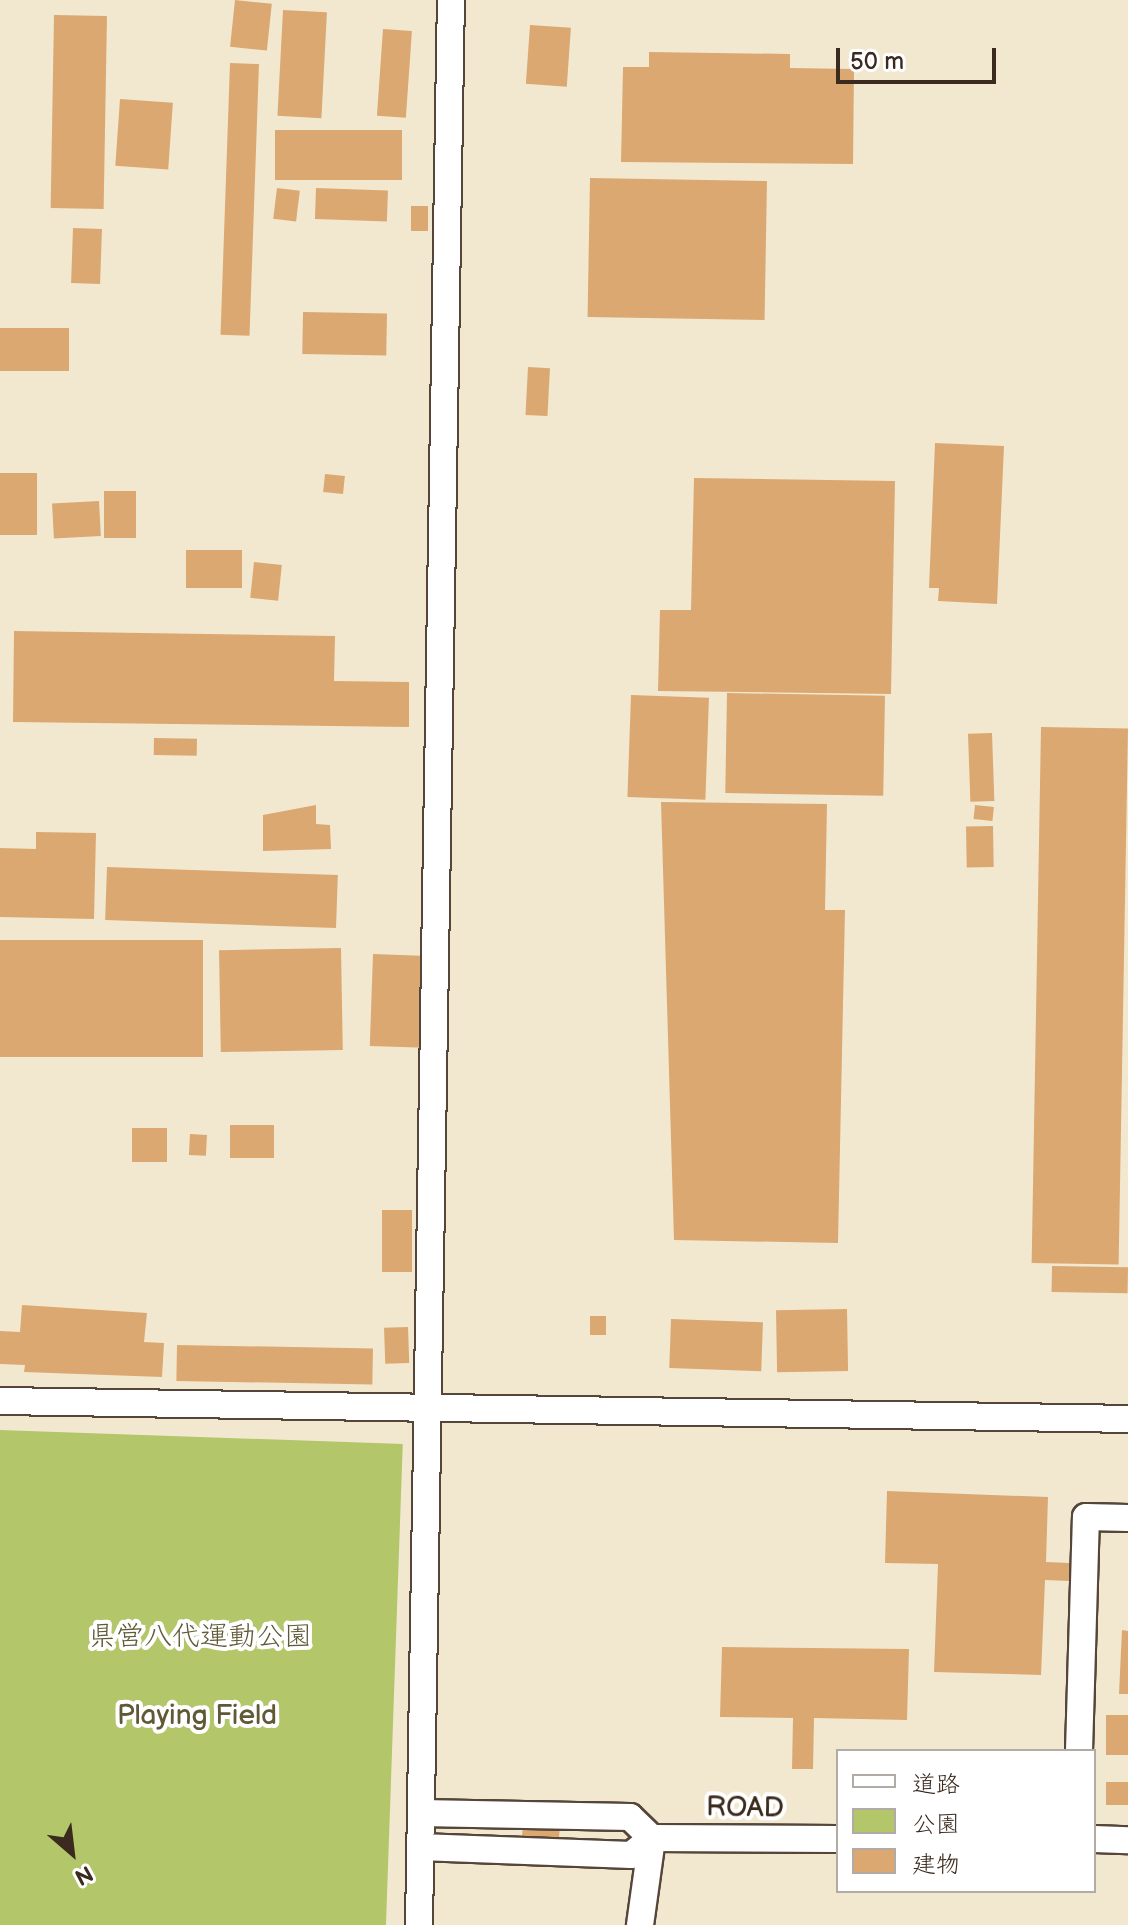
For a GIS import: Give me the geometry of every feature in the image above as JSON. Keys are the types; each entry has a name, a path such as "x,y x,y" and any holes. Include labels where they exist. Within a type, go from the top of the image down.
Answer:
{"street":[{"path":"419,1925 451,0"},
{"path":"0,1401 430,1404 1128,1419"},
{"path":"1079,1749 1086,1517 1128,1518"},
{"path":"421,1813 630,1817 652,1838"},
{"path":"420,1847 631,1855 652,1838"},
{"path":"640,1925 652,1838"},
{"name":"ROAD","path":"652,1838 836,1840"},
{"path":"1096,1841 1128,1842"}],"green space":[{"name":"県営八代運動公園","path":"0,1430 403,1444 386,1925 0,1925"}],"building":[{"path":"235,0 272,4 267,51 230,47"},
{"path":"283,10 327,12 321,118 277,116"},
{"path":"54,15 107,16 104,209 51,208"},
{"path":"530,25 571,28 567,87 526,84"},
{"path":"383,29 412,31 406,118 377,116"},
{"path":"649,52 790,54 790,68 854,69 853,164 621,162 623,67 649,67"},
{"path":"230,63 259,64 249,336 221,335"},
{"path":"120,99 173,103 168,170 115,166"},
{"path":"275,130 402,130 402,180 275,180"},
{"path":"590,178 767,181 765,320 588,317"},
{"path":"277,188 300,191 296,222 273,219"},
{"path":"316,188 388,191 387,221 315,219"},
{"path":"411,206 428,206 428,231 411,231"},
{"path":"73,228 102,229 100,284 71,283"},
{"path":"303,312 387,313 386,355 302,354"},
{"path":"0,328 69,328 69,371 0,371"},
{"path":"528,367 550,368 547,416 525,415"},
{"path":"935,443 1004,446 997,604 938,601 939,588 929,588"},
{"path":"0,473 37,473 37,535 0,535"},
{"path":"325,474 345,476 343,494 323,492"},
{"path":"694,478 895,481 891,694 658,691 660,610 691,610"},
{"path":"104,491 136,491 136,538 104,538"},
{"path":"99,501 101,536 54,538 52,503"},
{"path":"186,550 242,550 242,588 186,588"},
{"path":"254,562 282,565 278,601 250,598"},
{"path":"14,631 335,636 334,681 409,682 409,727 13,722"},
{"path":"727,693 885,696 883,796 725,793"},
{"path":"631,695 709,698 705,800 627,797"},
{"path":"1041,727 1128,729 1119,1264 1032,1263"},
{"path":"992,733 994,801 970,802 968,734"},
{"path":"154,738 197,739 197,756 154,755"},
{"path":"661,802 827,804 825,910 845,910 838,1243 674,1240"},
{"path":"316,805 316,824 330,825 331,849 263,851 263,815"},
{"path":"975,805 994,807 992,821 974,819"},
{"path":"966,826 993,826 994,867 967,867"},
{"path":"36,832 96,833 94,919 0,917 0,848 36,849"},
{"path":"107,867 338,875 336,928 105,920"},
{"path":"0,940 203,940 203,1057 0,1057"},
{"path":"341,948 343,1050 221,1052 219,950"},
{"path":"373,954 428,956 425,1048 370,1046"},
{"path":"230,1125 274,1125 274,1158 230,1158"},
{"path":"132,1128 167,1128 167,1162 132,1162"},
{"path":"190,1134 207,1135 206,1156 189,1155"},
{"path":"382,1210 412,1210 412,1272 382,1272"},
{"path":"1052,1266 1128,1267 1128,1293 1052,1292"},
{"path":"22,1305 147,1313 144,1342 164,1343 162,1377 24,1372 25,1365 0,1364 0,1331 20,1332"},
{"path":"847,1309 848,1371 777,1372 776,1310"},
{"path":"590,1316 606,1316 606,1335 590,1335"},
{"path":"671,1319 763,1322 761,1371 669,1368"},
{"path":"408,1327 409,1363 385,1364 384,1328"},
{"path":"177,1345 373,1348 372,1384 176,1381"},
{"path":"887,1491 1048,1497 1046,1562 1069,1563 1069,1581 1045,1580 1041,1675 934,1672 938,1564 885,1563"},
{"path":"1122,1630 1128,1631 1128,1694 1119,1694"},
{"path":"722,1647 909,1649 907,1720 814,1718 813,1769 792,1769 793,1718 720,1717"},
{"path":"1106,1715 1128,1715 1128,1755 1106,1755"},
{"path":"1106,1782 1128,1782 1128,1805 1106,1805"},
{"path":"523,1820 560,1822 559,1838 522,1836"}],"park label":[{"name":"Playing Field","path":"197,1716"}]}
